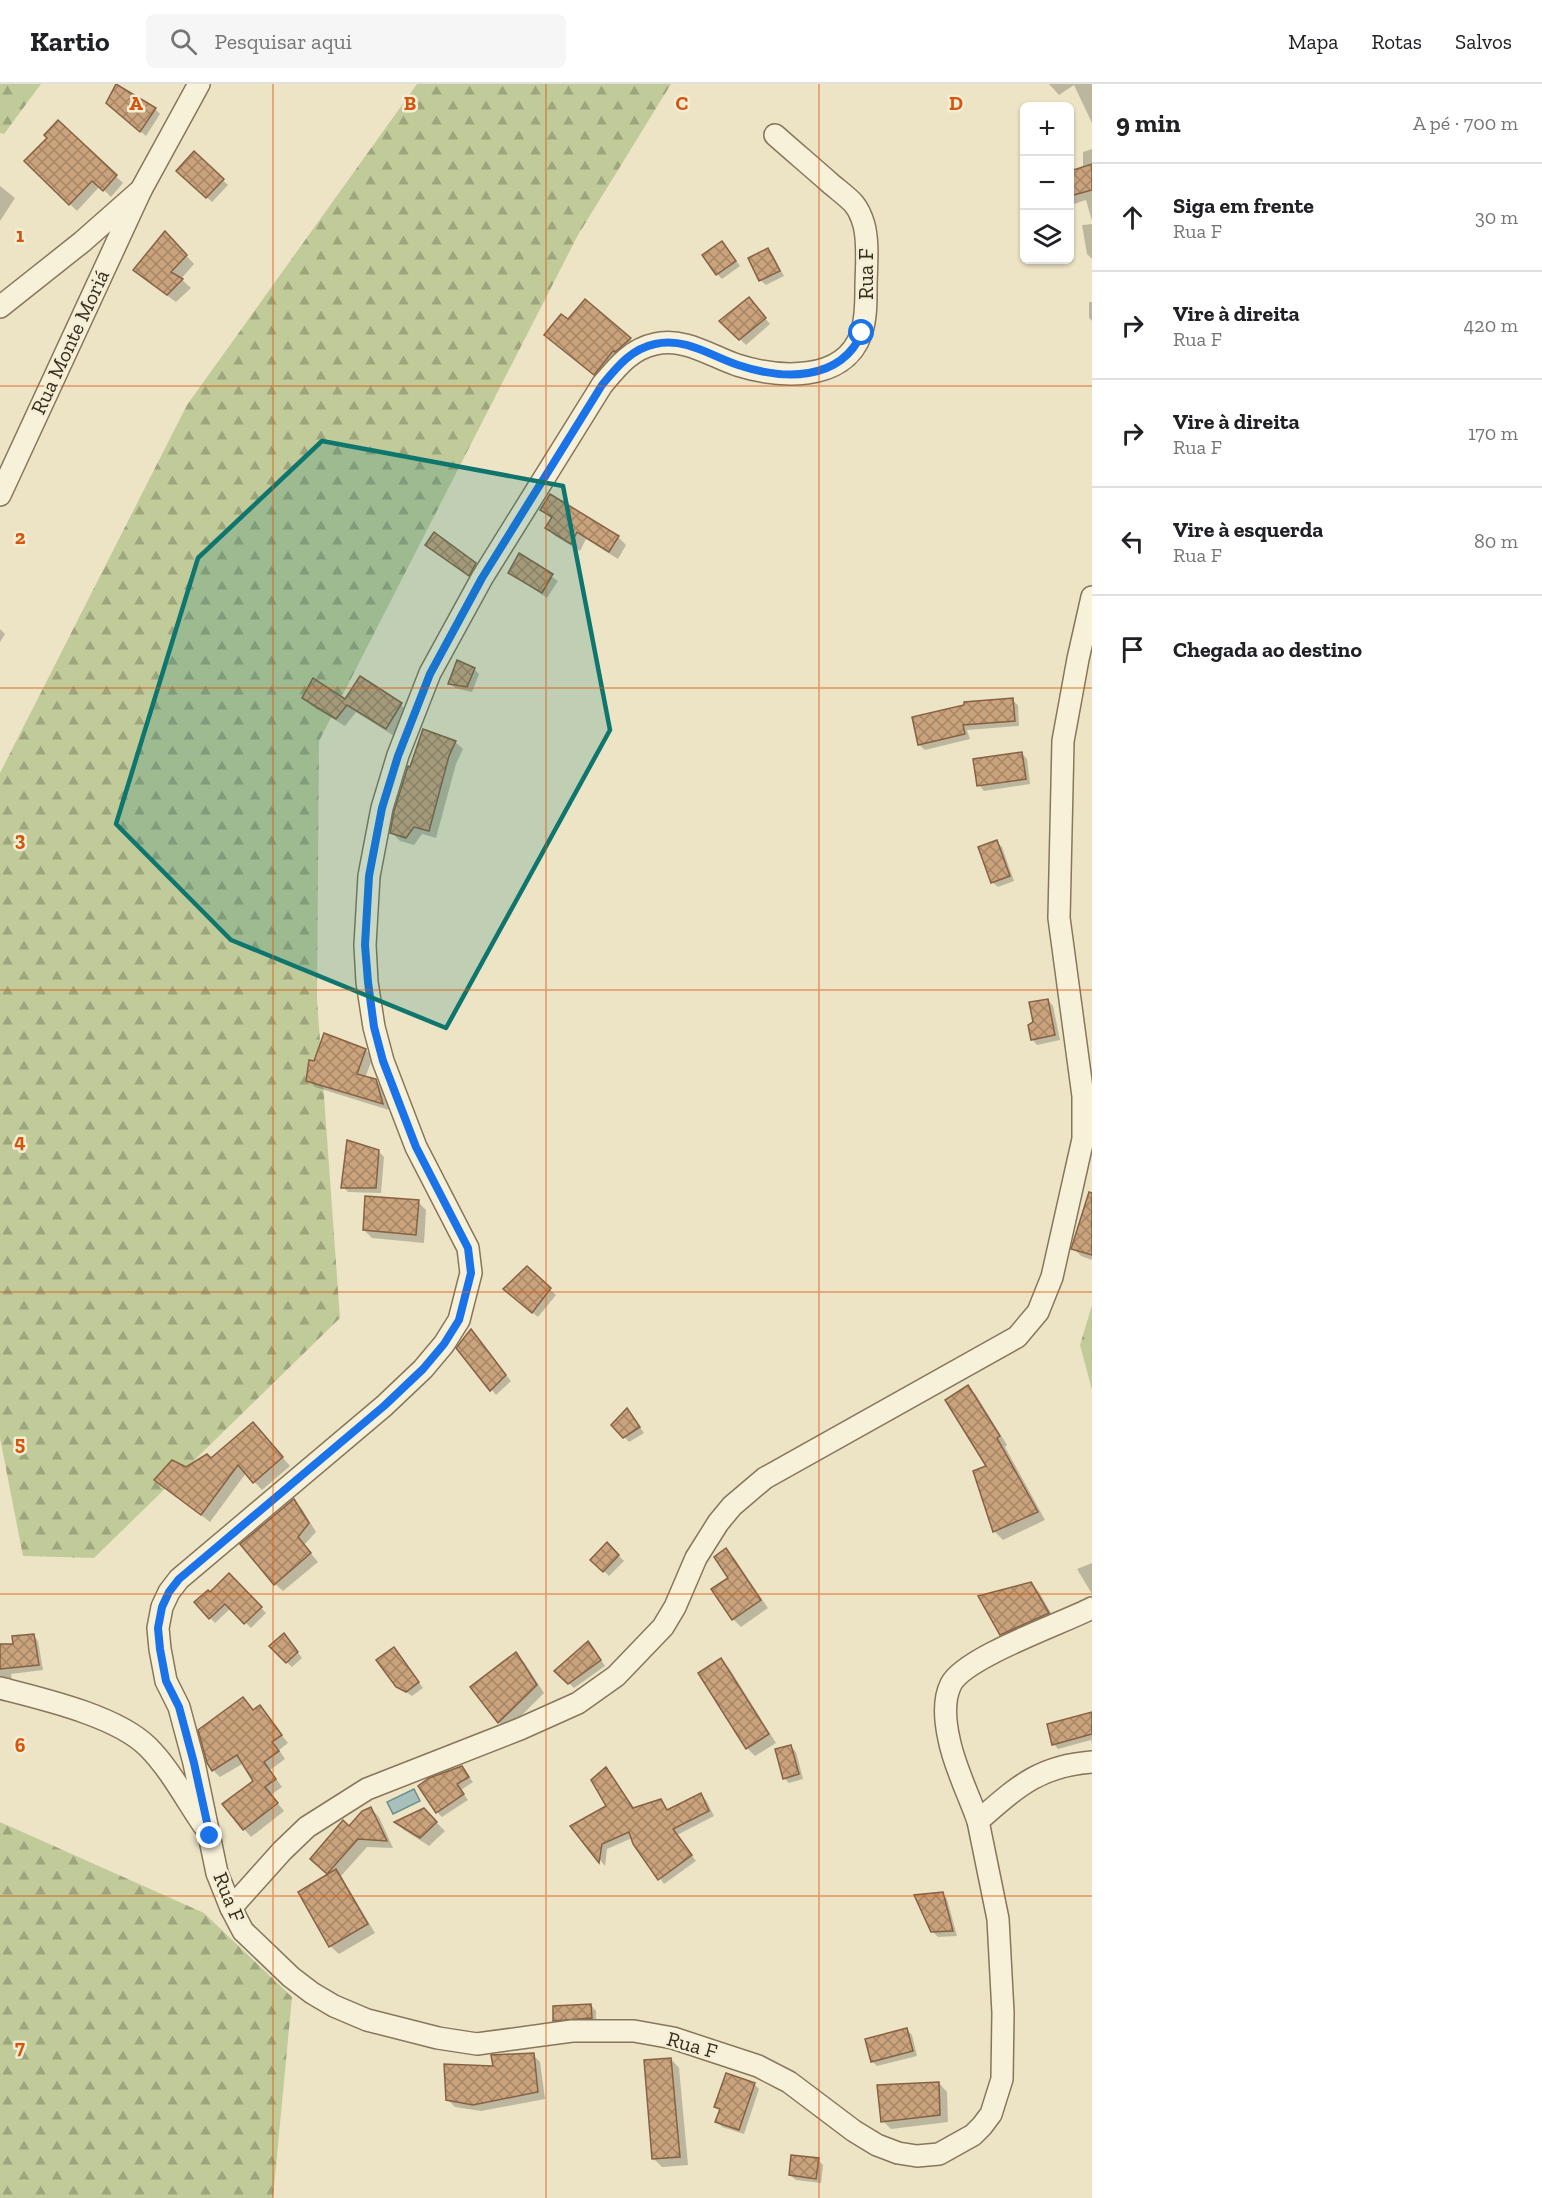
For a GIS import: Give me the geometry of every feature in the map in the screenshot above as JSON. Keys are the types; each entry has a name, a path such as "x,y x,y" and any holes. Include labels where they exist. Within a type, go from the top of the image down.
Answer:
{"street":[{"name":"Rua Monte Moriá","path":"0,495 141,190 199,84"},
{"name":"Rua F","path":"775,135 854,204 864,223 866,235 865,316 862,333 856,345 836,365 804,374 772,372 739,365 688,345 669,343 656,344 637,350 620,363 602,385 482,578 430,674 398,756 382,808 369,876 365,945 374,1027 395,1095 416,1147 468,1248 471,1273 459,1320 444,1344 423,1369 384,1406 179,1579 169,1592 162,1607 158,1628 166,1681 179,1707 194,1763 217,1873 231,1908 243,1931 291,1977 312,1993 334,2006 367,2020 438,2038 477,2044 572,2031 634,2031 673,2038 758,2066 789,2082 854,2131 877,2145 898,2153 929,2156 939,2154 966,2139 982,2126 992,2114 1002,2079 1004,2013 998,1919 978,1821 949,1741 945,1708 947,1694 952,1682 974,1662 1092,1608"},
{"path":"0,307 82,242 141,190"},
{"path":"231,1908 282,1851 307,1827 367,1789 520,1729 578,1703 616,1676 663,1627 675,1607 706,1540 732,1506 747,1493 765,1478 1017,1337 1038,1312 1052,1277 1083,1139 1083,1096 1059,918 1063,741 1092,597"},
{"path":"0,1688 86,1714 131,1733 158,1758 210,1836"},
{"path":"978,1821 1034,1776 1092,1762"}],"highlighted area":[{"path":"322,441 563,486 610,730 446,1028 231,940 116,824 198,558"}],"green space":[{"path":"0,84 41,84 4,134 0,133"},
{"path":"417,84 671,84 578,235 319,741 317,999 340,1318 94,1558 23,1556 0,1438 0,773 187,405"},
{"path":"1092,1305 1092,1390 1080,1345"},
{"path":"0,1822 204,1913 292,1997 273,2198 0,2198"}],"water":[{"path":"414,1789 420,1801 393,1814 387,1802"}],"building":[{"path":"116,84 156,108 140,132 106,103"},
{"path":"58,120 117,175 103,191 92,181 69,205 24,161 47,138 44,135"},
{"path":"194,151 224,179 206,198 176,171"},
{"path":"1092,164 1092,190 1074,195 1074,170"},
{"path":"165,231 187,255 171,272 183,279 167,295 133,270"},
{"path":"722,241 736,261 716,275 702,255"},
{"path":"768,248 780,271 759,281 748,258"},
{"path":"749,297 766,318 739,340 719,321"},
{"path":"585,299 631,338 615,352 613,351 594,375 544,335 561,314 568,319"},
{"path":"550,494 619,536 609,552 577,532 571,544 545,528 552,517 540,510"},
{"path":"434,532 476,563 469,576 425,545"},
{"path":"519,553 553,574 542,593 508,573"},
{"path":"457,660 475,668 467,687 448,684"},
{"path":"360,676 402,703 386,729 347,705 336,719 302,698 313,678 345,699"},
{"path":"1013,698 1015,721 963,725 965,734 918,745 912,717 964,705 964,702"},
{"path":"423,729 456,741 449,756 429,831 414,827 406,838 390,833 394,811 408,766 410,767"},
{"path":"1022,752 1026,779 977,786 973,759"},
{"path":"997,840 1010,876 991,883 978,847"},
{"path":"1048,999 1055,1035 1031,1040 1028,1025 1033,1022 1029,1002"},
{"path":"324,1033 366,1049 357,1074 376,1079 383,1104 306,1081 309,1060 314,1061"},
{"path":"347,1140 379,1150 376,1188 341,1188"},
{"path":"1089,1192 1092,1193 1092,1255 1071,1249"},
{"path":"365,1196 419,1200 416,1235 363,1230"},
{"path":"527,1266 551,1288 532,1313 503,1289"},
{"path":"471,1329 506,1375 490,1391 456,1348"},
{"path":"968,1385 1000,1436 997,1438 1038,1512 993,1532 973,1471 986,1466 945,1400"},
{"path":"627,1408 640,1427 623,1438 611,1425"},
{"path":"253,1422 283,1457 253,1483 238,1465 201,1515 154,1480 172,1460 186,1467 207,1454 211,1458"},
{"path":"294,1499 309,1523 298,1537 311,1553 274,1585 240,1544"},
{"path":"607,1542 619,1555 603,1572 590,1560"},
{"path":"726,1548 761,1600 732,1620 711,1589 728,1578 714,1557"},
{"path":"229,1573 262,1607 244,1624 225,1604 209,1619 194,1602 208,1590 210,1592"},
{"path":"1031,1582 1049,1613 1000,1635 978,1596"},
{"path":"284,1633 298,1652 286,1663 269,1646"},
{"path":"34,1634 39,1665 0,1669 0,1644 13,1644 12,1636"},
{"path":"588,1641 601,1660 568,1684 554,1671"},
{"path":"394,1647 419,1682 406,1692 396,1687 376,1660"},
{"path":"516,1652 537,1685 498,1723 470,1687"},
{"path":"721,1658 769,1734 746,1749 698,1673"},
{"path":"243,1697 253,1710 260,1705 282,1735 272,1742 279,1751 264,1762 276,1779 265,1787 278,1803 243,1830 222,1804 253,1781 237,1755 212,1771 207,1763 198,1730"},
{"path":"1092,1712 1092,1734 1052,1745 1047,1724"},
{"path":"791,1745 799,1774 783,1779 775,1749"},
{"path":"462,1766 469,1777 457,1784 464,1794 436,1813 418,1786 429,1778"},
{"path":"606,1767 633,1808 661,1799 667,1810 701,1793 709,1811 673,1829 692,1855 658,1880 633,1844 629,1832 602,1844 599,1863 570,1826 606,1806 591,1780"},
{"path":"371,1807 387,1841 358,1839 327,1874 310,1859 343,1820 349,1826 362,1811"},
{"path":"424,1808 437,1822 420,1838 394,1822"},
{"path":"336,1869 368,1924 329,1947 298,1892"},
{"path":"943,1892 953,1931 931,1932 914,1895"},
{"path":"591,2004 592,2018 553,2021 553,2006"},
{"path":"907,2028 913,2051 871,2062 865,2039"},
{"path":"534,2053 538,2092 473,2105 446,2100 444,2064 493,2066 491,2055"},
{"path":"671,2058 680,2157 652,2159 644,2060"},
{"path":"726,2073 755,2083 739,2130 715,2122 720,2109 714,2107"},
{"path":"939,2082 940,2115 881,2122 877,2085"},
{"path":"791,2155 819,2158 816,2179 789,2175"}],"route":[{"path":"210,1836 179,1707 166,1681 158,1628 162,1607 169,1592 179,1579 332,1452 423,1369 444,1344 459,1320 471,1273 468,1248 416,1147 395,1095 374,1027 368,982 365,945 373,848 382,808 414,710 430,674 482,578 602,385 620,363 637,350 656,344 669,343 688,345 739,365 772,372 804,374 836,365 848,356 862,333"}]}
